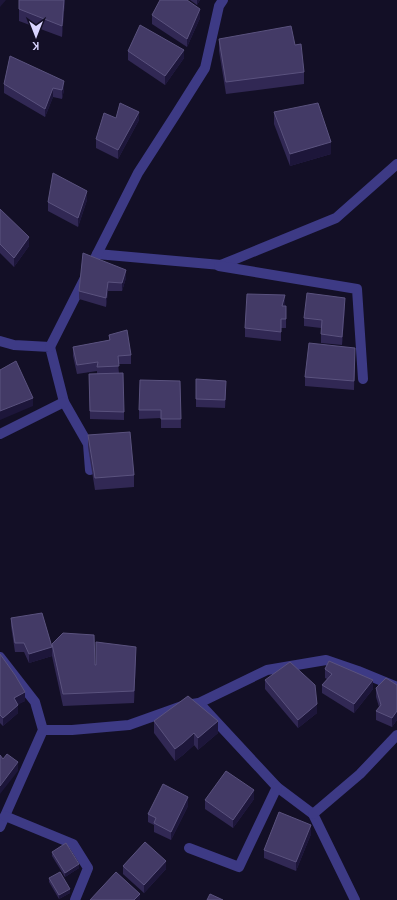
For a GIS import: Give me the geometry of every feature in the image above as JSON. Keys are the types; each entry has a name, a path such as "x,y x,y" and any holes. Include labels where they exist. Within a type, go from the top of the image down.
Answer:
{"street":[{"path":"90,470 88,444 64,402 50,347 138,173 205,68 219,6 222,0"},
{"path":"97,254 221,264 336,218 397,164"},
{"path":"203,263 356,289 363,379"},
{"path":"0,341 14,345 50,347"},
{"path":"0,434 64,402"},
{"path":"0,657 35,702 44,730 0,827"},
{"path":"44,730 72,730 129,725 185,705 199,704 267,670 326,660 397,687"},
{"path":"199,704 277,787 313,814 355,900"},
{"path":"313,814 360,774 397,735"},
{"path":"189,848 239,867 277,787"},
{"path":"5,816 73,844 88,868 75,900"}],"building":[{"path":"19,0 64,0 62,26 19,9"},
{"path":"160,0 187,0 200,9 187,39 152,15"},
{"path":"140,25 184,50 165,76 128,51"},
{"path":"291,26 295,45 301,44 304,72 226,82 219,39"},
{"path":"10,56 64,81 62,90 53,88 45,109 4,84"},
{"path":"120,103 139,112 118,150 96,139 104,113 116,118"},
{"path":"318,103 331,142 290,154 274,112"},
{"path":"53,173 87,191 78,218 48,202"},
{"path":"0,209 29,237 14,258 0,244"},
{"path":"83,253 126,270 122,283 108,282 106,298 79,291"},
{"path":"307,293 345,298 342,337 321,334 322,320 304,318"},
{"path":"247,294 285,295 282,306 286,306 286,319 281,319 281,332 245,328"},
{"path":"127,330 131,355 118,356 119,366 97,367 98,362 77,365 73,347 110,340 109,335"},
{"path":"309,343 355,348 354,381 305,377"},
{"path":"16,361 33,398 0,411 0,370"},
{"path":"123,373 124,412 90,411 89,374"},
{"path":"196,379 226,381 225,400 196,399"},
{"path":"140,380 180,381 181,419 161,419 161,410 139,410"},
{"path":"130,432 134,475 95,478 88,435"},
{"path":"42,613 52,647 29,654 24,643 15,643 11,618"},
{"path":"63,633 94,635 95,665 96,642 136,647 134,691 63,694 52,644"},
{"path":"0,654 25,692 14,698 18,705 3,718 0,715"},
{"path":"329,661 373,680 354,704 322,685 332,674 325,669"},
{"path":"290,662 315,685 317,704 298,720 265,680"},
{"path":"386,678 397,685 397,711 392,718 376,711 381,705 376,688"},
{"path":"188,696 218,721 198,738 194,733 175,749 154,721"},
{"path":"7,754 18,762 0,786 0,755 3,759"},
{"path":"226,771 254,790 233,820 205,800"},
{"path":"163,784 188,797 171,832 154,823 156,818 148,814"},
{"path":"279,812 311,825 296,862 264,850"},
{"path":"145,842 166,861 144,885 123,866"},
{"path":"66,843 79,864 65,873 52,852"},
{"path":"60,872 70,889 59,895 49,878"},
{"path":"116,872 140,894 134,900 90,900"},
{"path":"210,894 223,900 207,900"}]}
